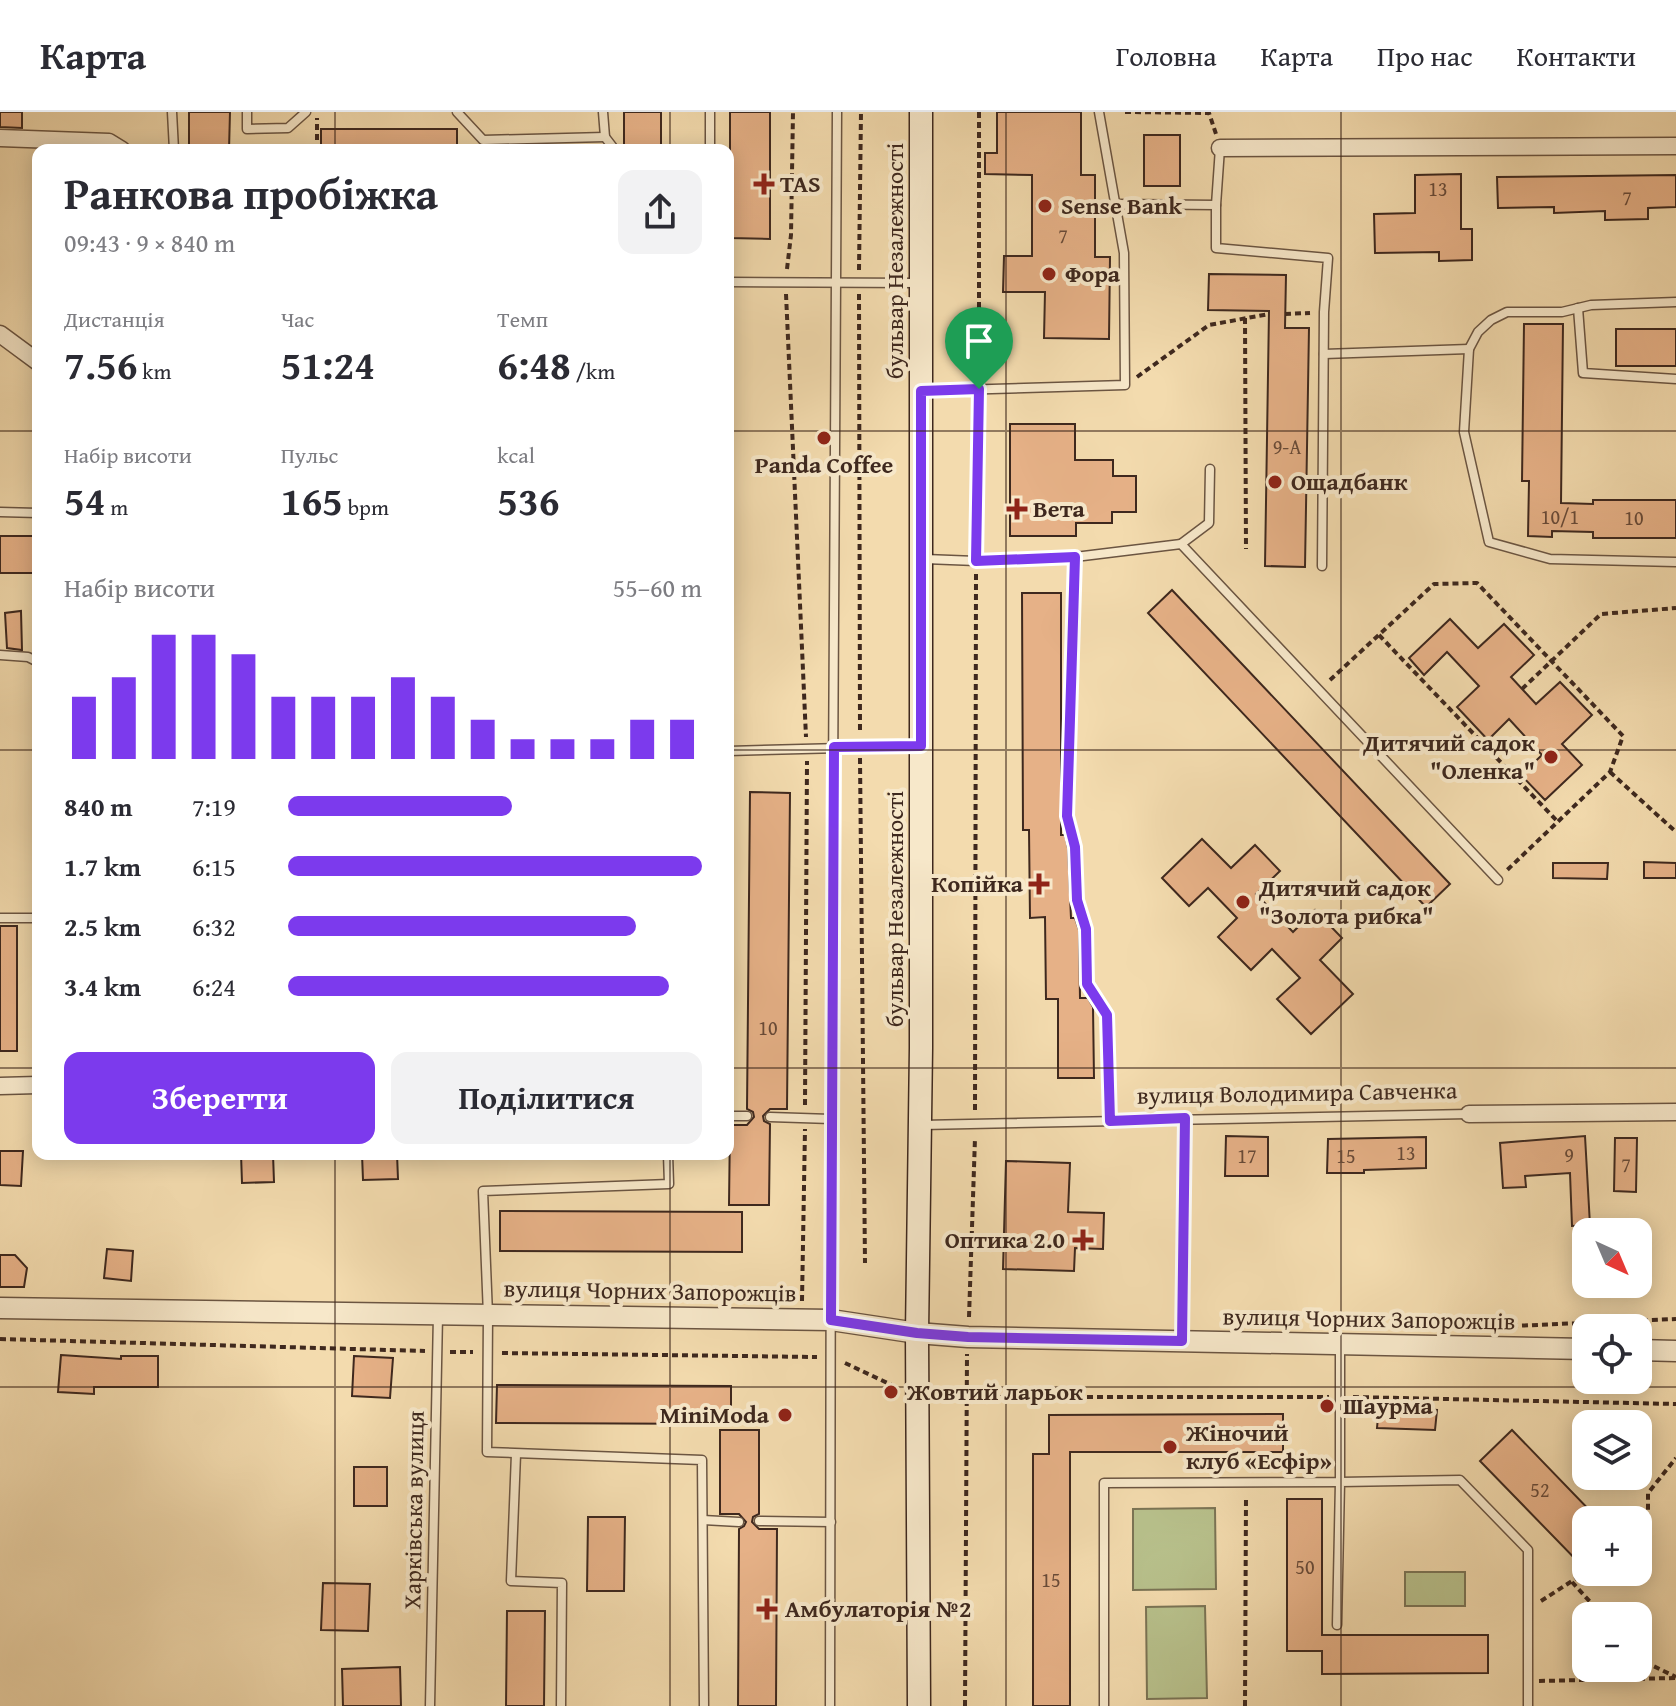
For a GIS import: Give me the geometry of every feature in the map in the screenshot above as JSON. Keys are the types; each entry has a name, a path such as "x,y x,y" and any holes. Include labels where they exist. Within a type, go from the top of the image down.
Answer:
{"main road":[{"name":"бульвар Незалежності","path":"919,1706 917,1333 921,112"}],"street":[{"path":"0,138 112,144"},
{"path":"1220,148 1676,146"},
{"path":"0,334 32,358"},
{"path":"0,1086 32,1085"},
{"name":"вулиця Володимира Савченка","path":"1469,1114 1676,1112"},
{"name":"вулиця Чорних Запорожців","path":"0,1308 802,1319 968,1337 1572,1349"},
{"path":"1652,1350 1676,1351"}],"lane":[{"path":"172,112 174,144"},
{"path":"247,112 247,129 288,128 306,112"},
{"path":"457,112 483,140 605,137"},
{"path":"603,112 605,137 610,144"},
{"path":"710,112 710,144"},
{"path":"830,1706 837,112"},
{"path":"921,391 1125,385 1124,253 1099,112"},
{"path":"1220,148 1216,248 1328,258 1324,312 1322,566"},
{"path":"1115,204 1216,205"},
{"path":"734,282 920,283"},
{"path":"1676,302 1591,305 1562,312 1507,312 1484,326 1469,349 1464,432 1489,542 1550,559 1676,562"},
{"path":"1578,308 1583,373 1676,379"},
{"path":"1324,354 1469,349"},
{"path":"921,559 976,561 1075,557 1181,544 1209,523 1210,469"},
{"path":"0,512 32,513"},
{"path":"1181,544 1498,880"},
{"path":"1075,557 1067,816 1075,847 1077,900 1086,929 1087,984 1107,1015 1110,1121"},
{"path":"0,655 32,659"},
{"path":"734,751 921,746"},
{"path":"0,918 32,918"},
{"name":"вулиця Володимира Савченка","path":"920,1125 1469,1114"},
{"path":"734,1116 747,1116"},
{"path":"770,1117 831,1119"},
{"path":"668,1160 669,1184 483,1191 488,1315 487,1452 702,1460 704,1706"},
{"name":"Харківська вулиця","path":"430,1706 438,1314"},
{"path":"1337,1625 1340,1344"},
{"path":"516,1454 511,1581 562,1583 561,1706"},
{"path":"1104,1706 1104,1483 1460,1480 1528,1550 1528,1706"},
{"path":"703,1520 739,1522"},
{"path":"759,1521 831,1522"}],"path":[{"path":"317,112 317,144"},
{"path":"793,112 791,235 785,283 807,748 802,1319"},
{"path":"861,112 860,747 865,1263"},
{"path":"965,1706 965,1397 975,1125 979,112"},
{"path":"1125,112 1209,113 1220,148"},
{"path":"1285,314 1324,312"},
{"path":"1125,385 1209,325 1269,314"},
{"path":"1245,318 1246,549"},
{"path":"1319,690 1434,584 1477,583 1623,736 1610,772 1498,880"},
{"path":"1522,689 1601,614 1676,608"},
{"path":"1379,635 1558,822"},
{"path":"1610,772 1676,832"},
{"path":"1182,1341 1185,1118"},
{"path":"965,1397 1340,1397 1676,1404"},
{"path":"1648,1506 1648,1493 1676,1458"},
{"path":"1245,1706 1246,1483"},
{"path":"1528,1608 1572,1582"},
{"path":"1576,1586 1590,1602"},
{"path":"1652,1665 1676,1677"},
{"path":"1528,1681 1676,1677"}],"green space":[{"path":"1215,1508 1216,1589 1133,1590 1133,1509"},
{"path":"1405,1572 1465,1572 1465,1606 1405,1606"},
{"path":"1205,1606 1207,1698 1147,1699 1146,1607"}],"building":[{"path":"0,112 22,112 22,128 0,127"},
{"path":"189,112 230,112 229,144 189,144"},
{"path":"624,112 661,112 661,144 624,144"},
{"path":"730,112 770,112 770,239 734,238 734,144 730,144"},
{"path":"997,112 1081,112 1081,175 1095,175 1095,257 1110,257 1109,339 1044,338 1045,292 1003,292 1004,256 1032,256 1032,175 985,174 985,153 997,153"},
{"path":"321,129 457,129 457,144 321,144"},
{"path":"1144,135 1180,135 1180,186 1144,186"},
{"path":"1461,174 1461,229 1472,229 1472,260 1439,261 1439,252 1375,253 1374,214 1415,213 1415,175"},
{"path":"1676,175 1676,207 1648,208 1648,219 1605,220 1605,211 1554,213 1554,207 1498,208 1497,177"},
{"path":"1209,274 1286,275 1285,328 1309,328 1305,567 1265,566 1269,311 1208,310"},
{"path":"1524,324 1563,324 1561,503 1676,500 1676,538 1593,538 1593,532 1552,531 1552,537 1528,536 1529,481 1522,481"},
{"path":"1616,329 1676,329 1676,366 1616,366"},
{"path":"1010,424 1075,424 1075,460 1113,460 1113,476 1136,476 1136,512 1112,512 1112,523 1076,523 1076,536 1010,536"},
{"path":"0,536 32,536 32,573 0,573"},
{"path":"1172,590 1450,884 1426,907 1148,613"},
{"path":"1022,593 1061,593 1061,835 1065,835 1068,848 1071,918 1075,918 1079,930 1080,998 1088,998 1093,1007 1094,1078 1058,1078 1058,999 1046,999 1045,917 1030,918 1029,830 1023,830"},
{"path":"21,611 22,650 7,648 5,613"},
{"path":"1450,619 1478,648 1504,624 1534,655 1511,677 1536,704 1560,682 1592,715 1562,744 1582,765 1545,800 1521,775 1542,755 1509,719 1488,740 1457,707 1479,686 1447,652 1424,675 1409,658"},
{"path":"750,792 790,793 787,1109 770,1109 763,1116 764,1121 770,1124 769,1205 729,1205 734,1125 747,1125 754,1117 753,1112 747,1109"},
{"path":"1202,839 1231,868 1255,845 1280,871 1256,894 1293,932 1315,910 1342,938 1320,960 1353,994 1311,1034 1277,999 1300,978 1272,949 1251,970 1218,937 1237,918 1208,888 1189,906 1162,878"},
{"path":"1644,862 1676,863 1676,878 1644,878"},
{"path":"1553,863 1608,863 1607,879 1553,878"},
{"path":"0,926 17,926 17,1051 0,1051"},
{"path":"1226,1136 1268,1137 1268,1176 1225,1176"},
{"path":"1585,1136 1590,1218 1572,1218 1572,1226 1570,1173 1525,1176 1526,1187 1503,1188 1500,1143"},
{"path":"1426,1137 1426,1168 1327,1173 1328,1139"},
{"path":"1615,1138 1637,1138 1636,1192 1614,1191"},
{"path":"0,1151 23,1151 21,1186 0,1185"},
{"path":"241,1160 273,1160 274,1182 242,1183"},
{"path":"362,1160 397,1160 398,1179 363,1180"},
{"path":"1006,1161 1070,1163 1068,1212 1104,1213 1103,1249 1075,1248 1074,1271 1003,1269"},
{"path":"500,1211 742,1212 742,1252 500,1251"},
{"path":"107,1249 133,1251 131,1281 104,1278"},
{"path":"0,1255 15,1255 27,1268 24,1287 0,1287"},
{"path":"61,1355 121,1359 121,1356 158,1356 158,1387 94,1387 94,1394 58,1392"},
{"path":"354,1356 393,1358 390,1398 352,1396"},
{"path":"497,1385 731,1386 731,1424 496,1423"},
{"path":"1379,1406 1437,1410 1435,1430 1377,1428"},
{"path":"1283,1414 1283,1452 1070,1452 1070,1706 1033,1706 1033,1454 1049,1454 1049,1415"},
{"path":"720,1430 759,1430 759,1514 753,1517 752,1522 759,1529 777,1529 776,1706 738,1706 739,1529 746,1522 739,1514 720,1514"},
{"path":"1512,1430 1585,1506 1572,1506 1572,1556 1480,1461"},
{"path":"354,1467 387,1467 387,1506 354,1506"},
{"path":"1287,1499 1322,1499 1322,1635 1488,1635 1488,1673 1322,1674 1322,1651 1287,1651"},
{"path":"588,1517 625,1517 624,1591 587,1591"},
{"path":"323,1583 370,1584 368,1631 321,1630"},
{"path":"507,1611 545,1611 544,1706 506,1706"},
{"path":"400,1667 401,1706 343,1706 342,1669"}],"place":[{"name":"TAS","path":"764,184"},
{"name":"Sense Bank","path":"1045,206"},
{"name":"Фора","path":"1049,274"},
{"name":"Panda Coffee","path":"824,438"},
{"name":"Ощадбанк","path":"1275,482"},
{"name":"Вета","path":"1017,509"},
{"name":"Дитячий садок \"Оленка\"","path":"1551,757"},
{"name":"Копійка","path":"1039,884"},
{"name":"Дитячий садок \"Золота рибка\"","path":"1243,902"},
{"name":"Оптика 2.0","path":"1083,1240"},
{"name":"Жовтий ларьок","path":"891,1392"},
{"name":"Шаурма","path":"1327,1406"},
{"name":"MiniModa","path":"785,1415"},
{"name":"Жіночий клуб «Есфір»","path":"1170,1447"},
{"name":"Амбулаторія №2","path":"767,1609"}],"route":[{"path":"979,389 976,561 1075,557 1067,816 1075,847 1077,900 1086,929 1087,984 1107,1015 1110,1121 1185,1118 1182,1341 968,1337 831,1320 834,747 921,746 921,391 979,389"}]}
